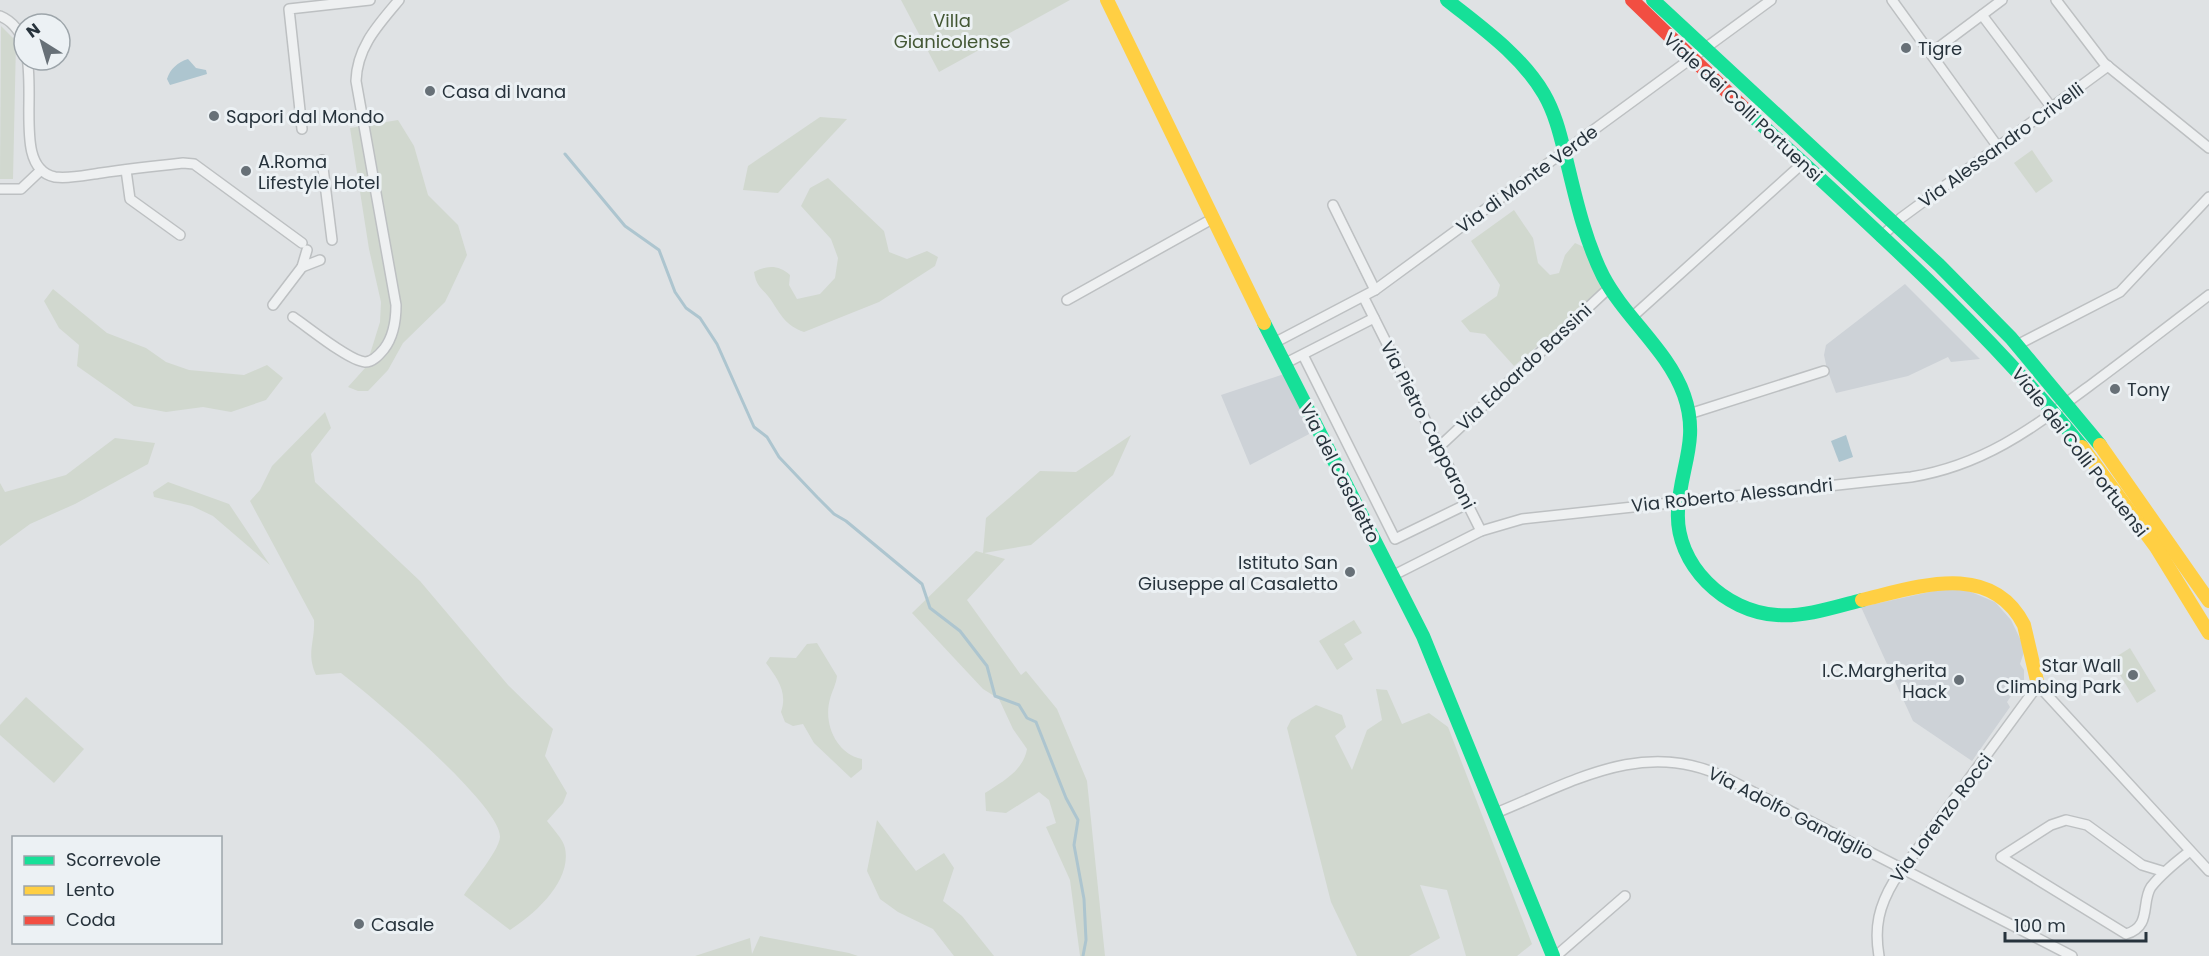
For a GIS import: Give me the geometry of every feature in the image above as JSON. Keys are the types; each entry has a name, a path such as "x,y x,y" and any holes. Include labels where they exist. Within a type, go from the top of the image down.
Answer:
{"street":[{"path":"302,129 289,9 370,0"},
{"path":"293,317 358,360 366,362 377,357 392,336 396,304 359,107 356,71 362,51 371,34 399,0"},
{"name":"Via del Casaletto","path":"1107,0 1212,219 1431,654 1550,954"},
{"path":"1447,0 1529,73 1550,106 1588,239 1609,288 1675,375 1689,414 1691,447 1677,501 1678,530 1687,554 1706,584 1732,603 1762,616 1789,617 1948,581 1969,583 2001,597 2019,616 2030,642 2038,685 2209,871"},
{"name":"Viale dei Colli Portuensi","path":"1632,0 1691,59 1965,316 2054,413 2128,507 2209,633"},
{"name":"Viale dei Colli Portuensi","path":"1653,0 1978,303 2017,345 2067,403 2144,502 2209,601"},
{"name":"Via di Monte Verde","path":"1274,343 1364,298 1771,0"},
{"path":"1892,0 1998,147"},
{"path":"1931,53 2002,0"},
{"path":"2056,0 2108,66 2209,148"},
{"path":"1982,15 2052,108"},
{"path":"0,16 14,27 23,43 21,139 27,158 40,171 64,177 183,163 200,166 304,246 302,267"},
{"name":"Via Alessandro Crivelli","path":"1894,224 2108,66"},
{"path":"322,160 332,240"},
{"path":"1631,318 1803,163"},
{"path":"126,170 130,199 180,235"},
{"path":"0,189 21,189 40,171"},
{"path":"2017,345 2120,292 2209,197"},
{"path":"1333,206 1375,290"},
{"path":"1067,300 1212,219"},
{"path":"1881,237 1894,224"},
{"path":"273,305 302,267 320,260"},
{"name":"Via Edoardo Bassini","path":"1439,447 1609,288"},
{"name":"Via Roberto Alessandri","path":"1392,576 1482,531 1522,519 1934,473 2006,445 2054,413 2209,295"},
{"name":"Via Pietro Capparoni","path":"1364,298 1482,531"},
{"path":"1284,364 1374,318"},
{"path":"1303,354 1395,539 1467,504"},
{"path":"1689,414 1824,371"},
{"name":"Via Lorenzo Rocci","path":"1879,956 1876,933 1879,912 1901,868 2038,685"},
{"name":"Via Adolfo Gandiglio","path":"1496,813 1614,765 1649,761 1680,764 1715,773 2069,955"},
{"path":"2165,872 2142,865 2087,825 2066,819 2051,825 2001,857 2126,934 2133,932 2143,920 2149,892 2165,872 2190,851"},
{"path":"1550,954 1625,896"}],"shaded area":[{"path":"1905,284 1980,359 1951,362 1948,357 1908,376 1836,393 1824,355 1826,345"},
{"path":"1284,374 1313,432 1250,465 1221,395"},
{"name":"I.C.Margherita Hack","path":"1943,589 1964,589 1995,602 2011,620 2025,649 2020,664 2024,670 2024,690 2013,693 2007,702 2010,707 1972,761 1913,721 1861,607"}],"green space":[{"name":"Villa Gianicolense","path":"901,0 1070,0 939,72"},
{"path":"1,26 12,37 12,72 15,72 13,179 0,179"},
{"path":"820,117 847,119 778,193 743,190 748,166"},
{"path":"398,120 414,146 428,195 458,225 467,255 445,302 403,343 388,370 368,391 358,391 348,387 366,367 380,322 381,302 369,249 350,128"},
{"path":"2032,150 2053,181 2036,193 2014,163"},
{"path":"828,178 884,231 889,252 907,259 927,251 938,257 935,266 879,302 804,332 784,319 758,285 754,272 773,267 782,269 790,275 789,285 797,299 820,294 835,278 838,258 831,239 801,206 810,188"},
{"path":"1514,210 1533,238 1538,263 1550,275 1559,273 1565,255 1575,243 1586,248 1601,286 1598,294 1514,366 1485,334 1470,332 1461,321 1497,296 1500,285 1471,241"},
{"path":"53,289 107,333 146,348 166,362 189,370 244,375 267,365 283,378 266,400 231,412 203,407 166,412 134,406 77,366 79,345 59,328 44,301"},
{"path":"325,412 331,428 311,454 315,482 420,581 508,685 553,729 545,756 567,793 563,803 547,821 564,845 566,860 563,872 550,895 530,915 510,930 464,895 498,843 500,837 495,822 480,801 432,751 356,685 341,673 316,675 311,654 314,620 250,501 260,490 272,466"},
{"path":"1131,435 1113,475 1031,545 984,553 1005,559 967,600 1021,675 1026,671 1057,709 1087,781 1105,956 1080,956 1070,880 1046,827 1056,823 1049,800 1039,792 1006,813 986,811 985,793 1017,769 1027,749 1013,729 999,699 983,689 912,613 976,551 983,553 986,518 1040,471 1076,472"},
{"path":"115,438 155,443 148,464 75,504 30,524 0,546 0,483 5,492 66,475"},
{"path":"168,482 229,504 270,565 213,516 192,506 154,497 153,492"},
{"path":"1354,620 1362,633 1344,644 1353,659 1337,670 1319,641"},
{"path":"817,643 837,676 828,708 830,727 845,751 862,759 862,769 851,778 814,743 803,724 793,726 785,722 781,712 782,692 766,663 770,657 796,658 807,644"},
{"name":"Star Wall Climbing Park","path":"2130,648 2156,691 2137,703 2111,660"},
{"path":"1376,689 1387,690 1402,724 1429,713 1448,727 1532,944 1517,956 1466,956 1447,890 1420,885 1440,938 1409,956 1357,956 1331,902 1287,728 1291,720 1316,705 1342,715 1346,727 1335,736 1352,770 1367,730 1382,720"},
{"path":"26,697 84,749 54,783 0,735 0,725"},
{"path":"877,820 916,871 944,853 954,868 943,901 962,916 994,956 954,956 933,929 898,912 880,899 867,871"},
{"path":"760,936 858,956 695,956 750,938 752,954"}],"water":[{"path":"188,59 196,68 206,70 207,74 170,85 167,79 172,69"},
{"path":"1846,435 1853,457 1839,462 1831,441"}],"waterway":[{"path":"565,154 625,226 659,250 675,292 686,308 700,318 717,344 754,427 767,437 779,457 834,514 846,521 922,584 930,608 960,631 987,666 995,696 1019,705 1027,718 1036,722 1066,798 1078,820 1074,845 1084,899 1086,940 1083,956"}],"traffic: fast":[{"path":"1447,0 1512,55 1535,80 1544,94 1559,131 1576,201 1596,262 1612,291 1668,363 1684,395 1688,411 1690,440 1679,496 1679,531 1694,567 1722,595 1758,612 1777,615 1798,614 1862,600"},
{"path":"1653,0 1939,265 2011,338 2100,445"},
{"path":"1749,113 1879,233 1963,315 2044,402 2082,447"},
{"path":"1264,323 1423,636 1553,956"}],"traffic: slow":[{"path":"1107,0 1264,323"},
{"path":"2100,445 2209,601"},
{"path":"2082,447 2156,547 2209,633"},
{"path":"1862,600 1906,589 1951,583 1973,585 1993,592 2010,605 2024,625 2038,685"}],"traffic: jam":[{"path":"1632,0 1749,113"}],"place":[{"name":"Tigre","path":"1906,48"},
{"name":"Casa di Ivana","path":"430,91"},
{"name":"Sapori dal Mondo","path":"214,116"},
{"name":"A.Roma Lifestyle Hotel","path":"246,171"},
{"name":"Tony","path":"2115,389"},
{"name":"Istituto San Giuseppe al Casaletto","path":"1350,572"},
{"name":"Star Wall Climbing Park","path":"2133,675"},
{"name":"I.C.Margherita Hack","path":"1959,680"},
{"name":"Casale","path":"359,924"}]}
